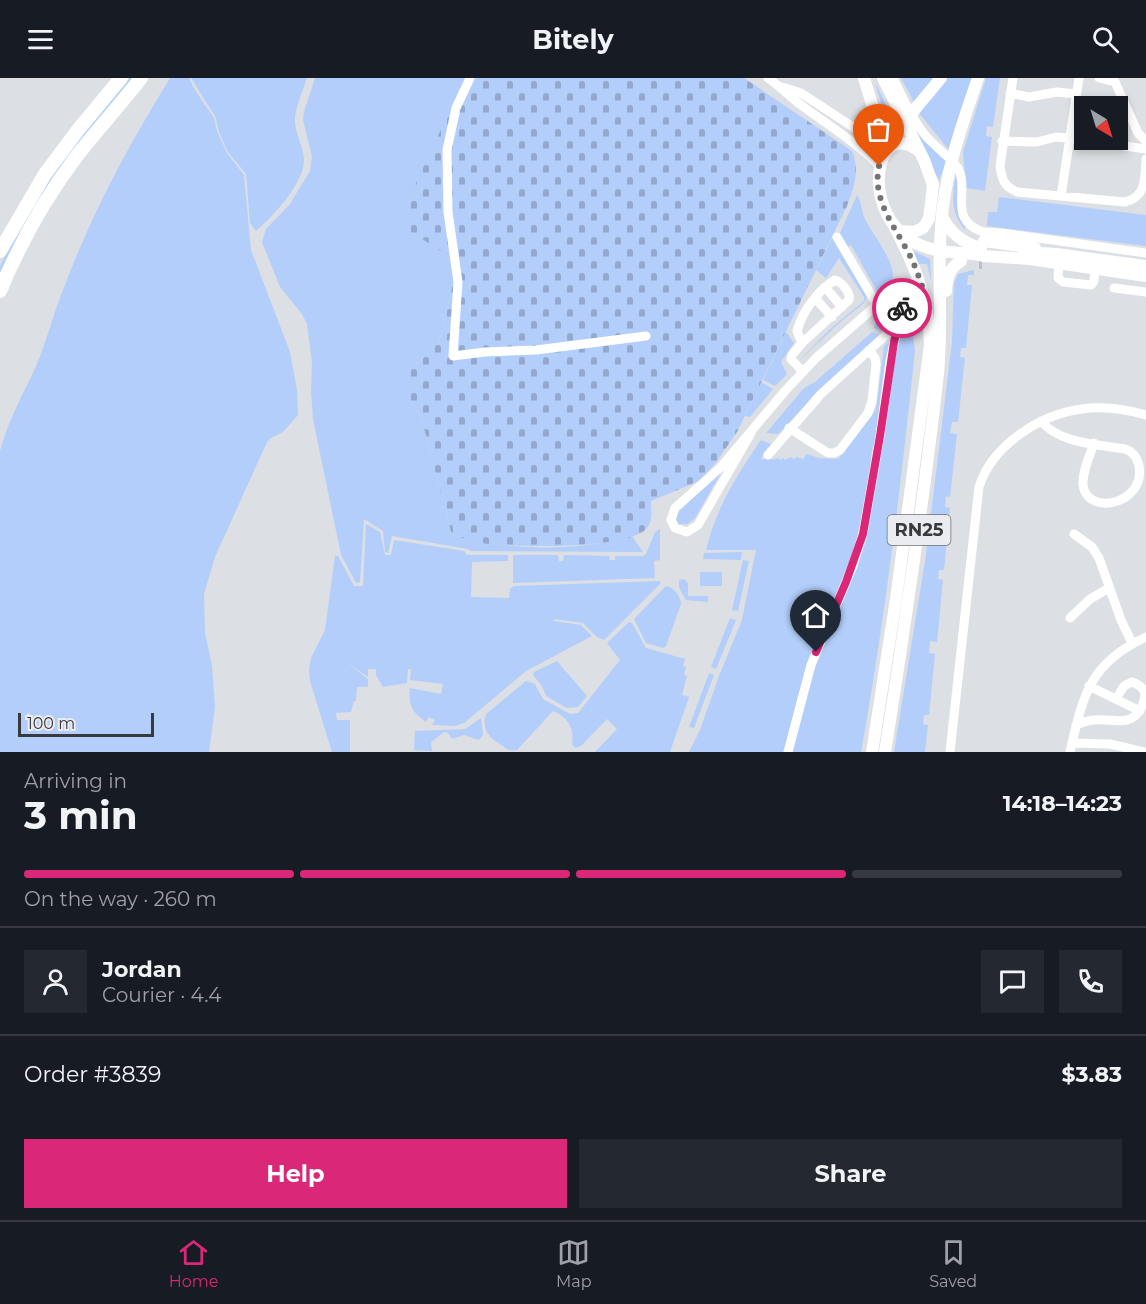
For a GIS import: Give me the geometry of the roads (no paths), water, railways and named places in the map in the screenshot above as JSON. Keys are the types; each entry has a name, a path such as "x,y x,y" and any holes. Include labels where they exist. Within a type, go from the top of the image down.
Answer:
{"highway":[{"path":"0,250 45,174 121,78"},
{"path":"0,291 32,226 59,181 141,78"}],"main road":[{"name":"RN25","path":"864,78 886,150 878,179 879,195 916,270 922,286 929,326 928,364 898,589 872,752"},
{"name":"RN25","path":"882,78 908,118 933,185 941,306 938,370 925,478 885,752"},
{"path":"886,150 908,118 941,78"},
{"path":"937,253 951,161 978,78"},
{"path":"886,150 909,145 920,152"},
{"path":"933,185 942,216 956,237 967,244 1029,264 1058,259 1095,269 1146,276"},
{"path":"944,197 950,216 958,229 982,248"},
{"name":"RN25","path":"897,230 914,232 924,228 933,204"},
{"path":"897,230 917,244 961,261"},
{"path":"937,253 982,248 1058,259 1146,266"},
{"path":"941,306 948,273 961,261 982,248"}],"street":[{"path":"470,78 456,108 447,150 448,212 459,282 453,356 536,350 646,336"},
{"path":"768,78 854,143 886,150"},
{"path":"893,78 908,118 957,167 960,174 962,211 965,219 974,228 982,248 1001,233 1146,253"},
{"path":"1012,78 1000,166 1002,180 1007,188 1017,192 1125,202 1140,196 1146,159"},
{"path":"1010,93 1029,97 1058,92 1076,94 1079,78"},
{"path":"1099,78 1116,80 1138,133 1146,141"},
{"path":"782,87 801,93 886,150"},
{"path":"1061,196 1074,110"},
{"path":"1002,141 1025,142 1056,137 1146,149"},
{"path":"837,237 877,305"},
{"path":"1058,259 1058,278 1063,282 1091,285 1094,281 1095,269"},
{"path":"802,344 797,329 805,312 825,287 833,280 838,281 850,297 849,300 792,355 791,359 802,372"},
{"path":"751,433 698,525 687,532 675,528 671,520 675,507 721,467 802,372 877,305 889,297 922,286"},
{"path":"788,752 813,659 863,534 889,370 904,302 910,294 922,286"},
{"path":"825,287 842,307"},
{"path":"1114,288 1146,292"},
{"path":"815,298 832,317"},
{"path":"768,455 789,428 821,394 898,324"},
{"path":"789,428 828,453 840,450 871,407 876,364 869,350"},
{"path":"950,752 979,487 988,469 1011,442 1041,421 1056,415 1083,409 1103,408 1146,415"},
{"path":"1041,421 1056,435 1094,443 1129,451 1138,460 1141,473 1138,487 1118,502 1099,502 1091,499 1085,490 1084,474 1094,443"},
{"path":"1074,534 1096,552 1132,643"},
{"path":"1070,618 1090,599 1109,588"},
{"path":"1071,748 1089,686 1107,661 1132,643 1146,637"},
{"path":"1076,725 1092,720 1121,722 1133,717 1140,711 1145,692 1137,683 1128,683 1116,699"},
{"path":"1089,686 1140,711"},
{"path":"1071,748 1088,742 1110,744 1144,752"}]}
